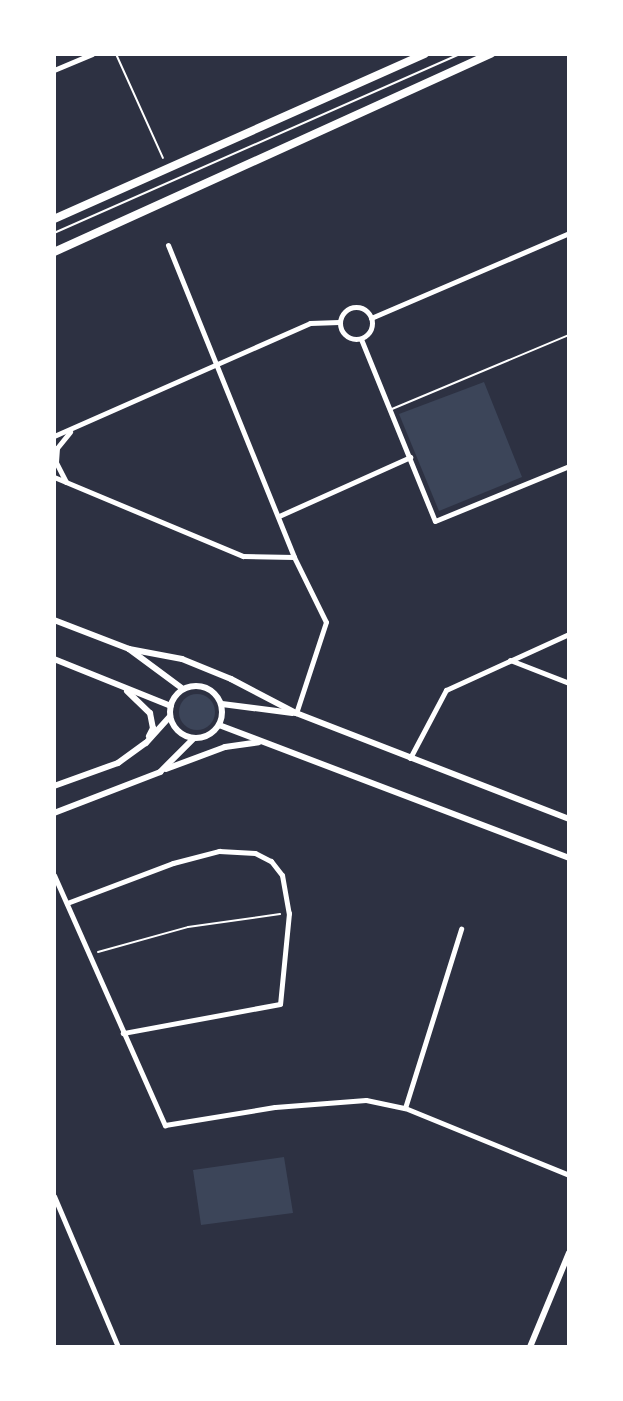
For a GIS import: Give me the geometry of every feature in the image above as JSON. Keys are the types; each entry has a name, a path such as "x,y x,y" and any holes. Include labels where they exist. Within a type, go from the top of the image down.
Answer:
{"highway":[{"path":"54,219 425,54"},
{"path":"54,252 491,54"}],"street":[{"path":"71,54 74,62"},
{"path":"54,70 92,54"},
{"path":"371,318 569,233"},
{"path":"168,245 294,557 326,622 296,713"},
{"path":"353,307 364,309 371,318 369,333 361,339 345,336 339,322 343,312 353,307"},
{"path":"54,436 310,323 339,322"},
{"path":"361,339 435,521 569,466"},
{"path":"66,482 56,462 57,448 73,428"},
{"path":"279,516 410,457"},
{"path":"54,477 243,556 294,557"},
{"path":"54,620 129,649 158,652 193,663 296,713 569,819"},
{"path":"410,758 446,690 569,634"},
{"path":"129,649 183,689 206,687 222,704 296,713"},
{"path":"54,659 171,706"},
{"path":"509,660 569,683"},
{"path":"121,686 145,706 153,719 146,743"},
{"path":"183,689 171,706 170,716 178,731 194,738"},
{"path":"160,772 194,738 208,735 219,725 222,704"},
{"path":"54,786 118,763 146,743 170,716"},
{"path":"219,725 569,858"},
{"path":"54,813 225,747 262,742"},
{"path":"67,903 173,863 219,851 255,853 271,861 282,875 289,913 280,1004 123,1033"},
{"path":"54,875 165,1125 319,1102 366,1100 405,1108 569,1175"},
{"path":"405,1108 461,929"},
{"path":"54,1196 118,1347"},
{"path":"530,1347 569,1253"}],"lane":[{"path":"54,233 459,54"},
{"path":"390,410 569,335"}],"path":[{"path":"116,54 163,158"},
{"path":"90,954 188,927 289,913"}],"shaded area":[{"path":"484,382 522,477 439,511 399,414"},
{"path":"197,694 209,700 215,712 209,724 197,730 185,724 179,712 185,700"},
{"path":"284,1157 293,1213 201,1225 193,1170"}]}
